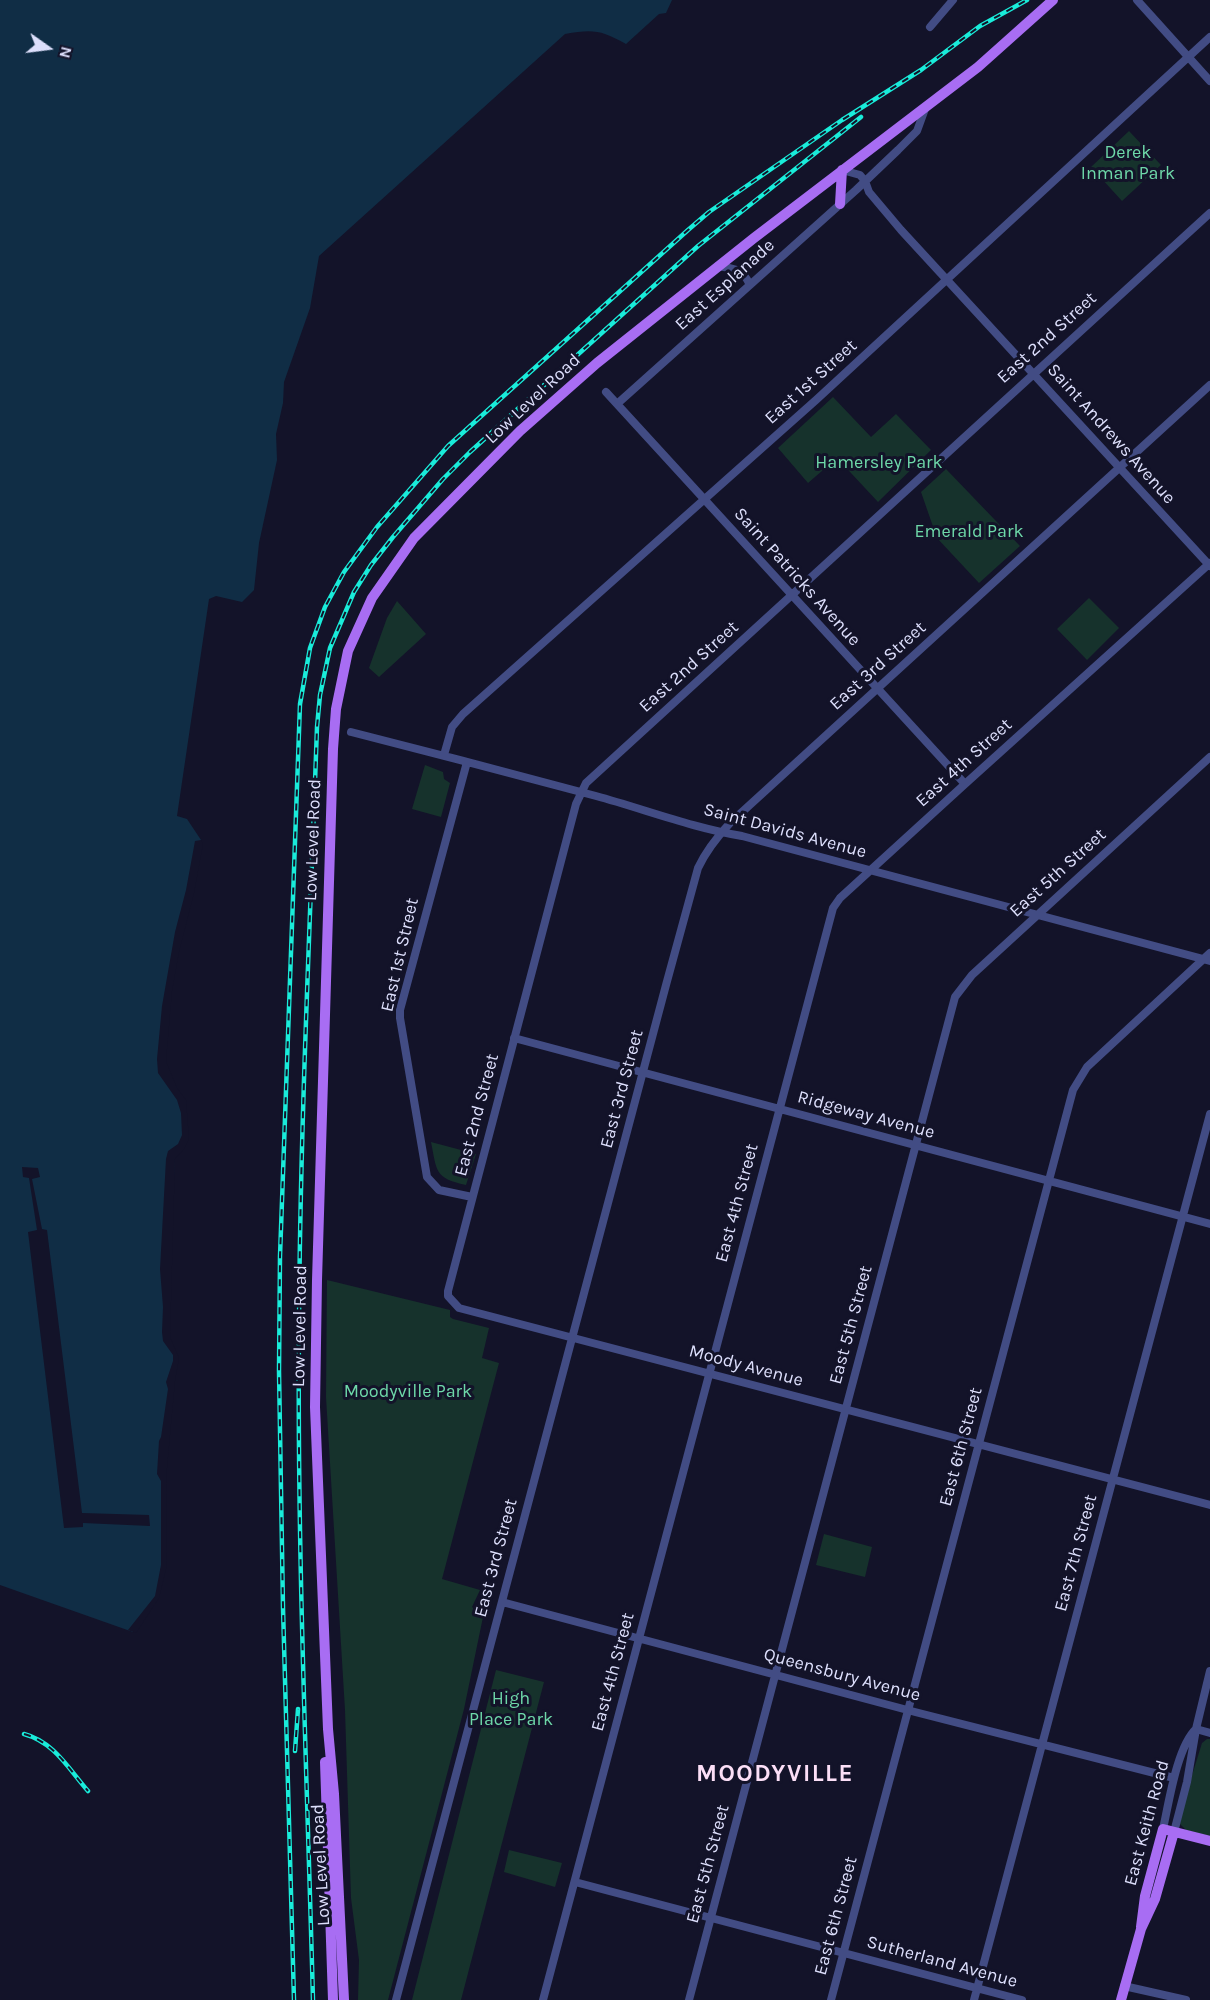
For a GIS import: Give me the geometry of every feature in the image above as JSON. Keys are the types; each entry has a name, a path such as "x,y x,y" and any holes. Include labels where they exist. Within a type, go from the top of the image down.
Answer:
{"main road":[{"name":"East Esplanade","path":"842,170 978,67 1053,0"},
{"path":"840,204 842,170"},
{"name":"Low Level Road","path":"344,2000 328,1729 315,1407 333,749 336,709 348,651 372,598 414,538 520,431 632,333 842,170"},
{"name":"Low Level Road","path":"328,1729 325,1775 333,2000"},
{"path":"1168,1831 1210,1841"},
{"name":"East Keith Road","path":"1121,2000 1141,1929 1155,1899 1168,1831"}],"street":[{"path":"930,27 953,0"},
{"path":"1137,0 1210,81"},
{"name":"East 1st Street","path":"444,755 452,727 463,714 704,499 1210,38"},
{"name":"East Esplanade","path":"616,404 856,190 917,131 925,109"},
{"path":"842,170 860,175 865,181"},
{"name":"Saint Andrews Avenue","path":"865,181 868,192 1209,564"},
{"path":"856,190 868,192"},
{"name":"East 2nd Street","path":"451,1300 448,1291 472,1197 580,792 586,783 1210,213"},
{"path":"718,266 740,271 745,274 750,285"},
{"name":"East 3rd Street","path":"396,2000 698,868 721,832 1210,385"},
{"name":"Saint Patricks Avenue","path":"606,392 964,783"},
{"name":"East 4th Street","path":"543,2000 830,916 840,898 964,783 1209,564"},
{"name":"Saint Davids Avenue","path":"351,732 444,755 870,872 1208,958"},
{"name":"East 5th Street","path":"689,2000 955,997 972,975 1210,757"},
{"name":"East 1st Street","path":"467,762 403,999 400,1018 427,1178 439,1190 472,1197"},
{"name":"East 6th Street","path":"831,2000 1074,1089 1081,1074 1208,958"},
{"name":"Ridgeway Avenue","path":"514,1038 1210,1224"},
{"name":"East 7th Street","path":"974,2000 1210,1114"},
{"name":"Moody Avenue","path":"451,1300 459,1308 1210,1505"},
{"name":"Queensbury Avenue","path":"502,1602 1174,1778"},
{"name":"East Keith Road","path":"1168,1831 1181,1806 1210,1671"},
{"path":"1196,1729 1210,1733"},
{"name":"East Keith Road","path":"1168,1831 1174,1778 1186,1741 1196,1729"},
{"path":"1181,1806 1180,1783 1174,1778 1184,1774 1191,1763"},
{"name":"Sutherland Avenue","path":"575,1882 1022,2000"},
{"path":"1124,1986 1186,2000"}],"green space":[{"name":"Derek Inman Park","path":"1129,131 1161,165 1122,201 1091,167"},
{"name":"Hamersley Park","path":"833,397 871,437 896,414 931,450 878,502 837,458 808,483 778,448"},
{"name":"Emerald Park","path":"946,469 1020,546 979,583 937,538 921,492"},
{"path":"1089,598 1119,628 1087,660 1057,629"},
{"path":"397,601 426,634 379,677 369,668 387,618"},
{"path":"425,765 443,772 444,779 450,783 441,817 412,809"},
{"path":"431,1142 476,1154 466,1185 442,1176 436,1167"},
{"name":"Moodyville Park","path":"327,1280 450,1310 450,1317 453,1319 489,1328 482,1358 499,1363 442,1579 480,1590 472,1607 483,1617 464,1709 388,2000 358,2000 359,1960 351,1898 345,1710 326,1397"},
{"path":"824,1534 872,1547 865,1577 816,1565"},
{"name":"High Place Park","path":"496,1670 544,1682 461,2000 412,2000"},
{"path":"1210,1739 1210,1836 1186,1830 1180,1824 1184,1801 1202,1743"},
{"path":"509,1850 562,1863 555,1887 504,1872"}],"water":[{"path":"0,0 672,0 666,13 659,14 626,44 597,32 583,31 565,34 319,256 310,308 284,382 283,403 276,434 277,460 259,543 254,590 242,602 216,596 209,599 177,816 187,819 201,840 176,952 163,1061 183,1101 186,1139 175,1154 167,1337 175,1354 163,1479 165,1535 158,1593 133,1632 0,1585"}],"pier":[{"path":"201,840 203,844 194,893 172,991 166,1061 177,1088 186,1100 189,1139 175,1159 170,1337 179,1358 166,1479 167,1565 159,1598 136,1633 128,1630 155,1596 161,1565 161,1481 157,1474 159,1441 168,1389 166,1382 173,1355 163,1341 160,1269 166,1159 168,1151 178,1144 182,1135 181,1113 177,1100 158,1073 157,1059 162,1006 175,932 195,841"},
{"path":"22,1167 38,1168 40,1177 32,1179 42,1229 47,1230 82,1513 149,1515 150,1526 83,1523 83,1527 64,1528 28,1232 37,1230 29,1178 23,1177"}],"railway":[{"path":"294,2000 283,1608 279,1371 280,1256 300,704 310,648 325,607 344,572 377,527 448,446 688,230 709,212 842,120 921,70 980,26 1027,0"},
{"path":"313,2000 301,1580 300,1253 317,727 320,695 330,648 354,592 371,565 443,479 698,246 861,117"},
{"path":"295,1751 298,1709"},
{"path":"24,1734 52,1749 88,1791"}],"district":[{"name":"MOODYVILLE","path":"775,1774"}]}
